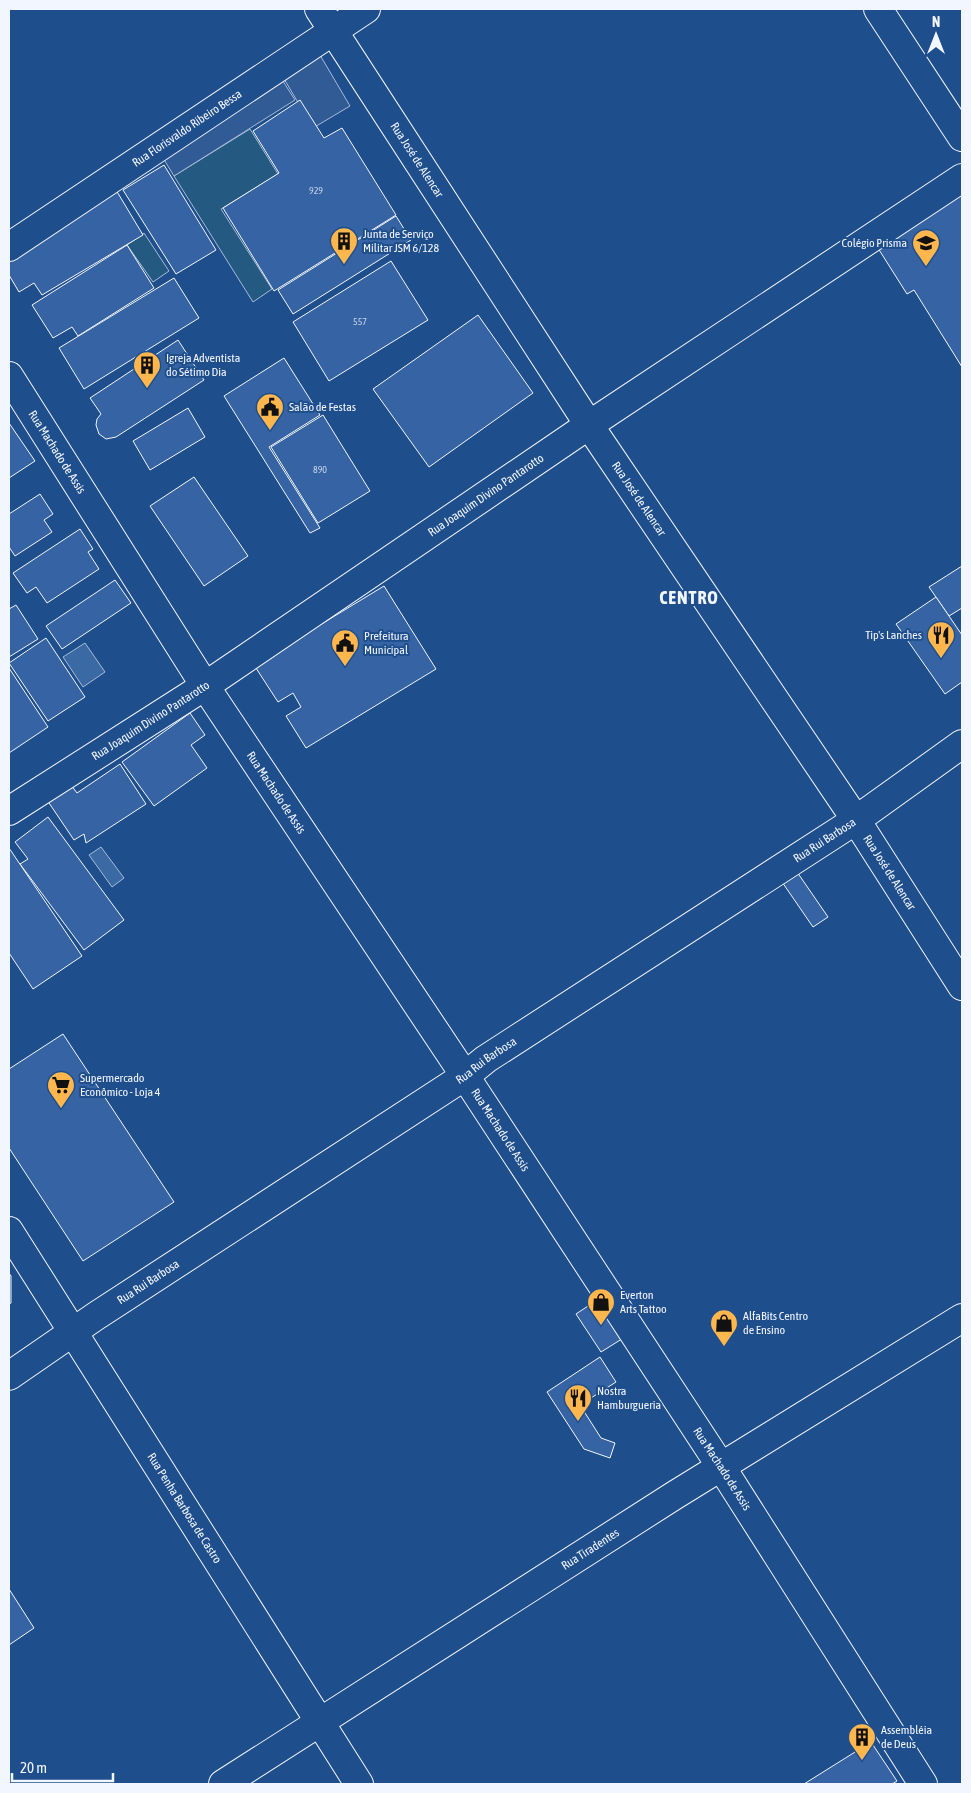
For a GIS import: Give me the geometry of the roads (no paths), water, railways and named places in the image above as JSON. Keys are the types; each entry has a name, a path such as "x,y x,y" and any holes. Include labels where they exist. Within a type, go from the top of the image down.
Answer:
{"street":[{"name":"Rua Florisvaldo Ribeiro Bessa","path":"9,247 326,20 366,9"},
{"path":"878,9 962,137"},
{"name":"Rua José de Alencar","path":"326,20 589,425 856,820 962,986"},
{"name":"Rua Joaquim Divino Pantarotto","path":"9,811 205,686 589,425 962,178"},
{"name":"Rua Machado de Assis","path":"9,376 205,686 465,1076 722,1468 923,1784"},
{"name":"Rua Rui Barbosa","path":"9,1376 96,1316 465,1076 486,1059 856,820 962,744"},
{"name":"Rua Penha Barbosa de Castro","path":"9,1231 75,1332 359,1784"},
{"name":"Rua Tiradentes","path":"223,1784 675,1495 722,1468 962,1318"}],"place":[{"name":"Junta de Serviço Militar JSM 6/128","path":"344,265"},
{"name":"Colégio Prisma","path":"926,267"},
{"name":"Igreja Adventista do Sétimo Dia","path":"147,389"},
{"name":"Salão de Festas","path":"270,431"},
{"name":"Tip's Lanches","path":"941,659"},
{"name":"Prefeitura Municipal","path":"345,667"},
{"name":"Supermercado Econômico - Loja 4","path":"61,1109"},
{"name":"Everton Arts Tattoo","path":"601,1326"},
{"name":"AlfaBits Centro de Ensino","path":"724,1347"},
{"name":"Nostra Hamburgueria","path":"578,1422"},
{"name":"Assembléia de Deus","path":"862,1761"}],"district":[{"name":"CENTRO","path":"689,597"}]}
